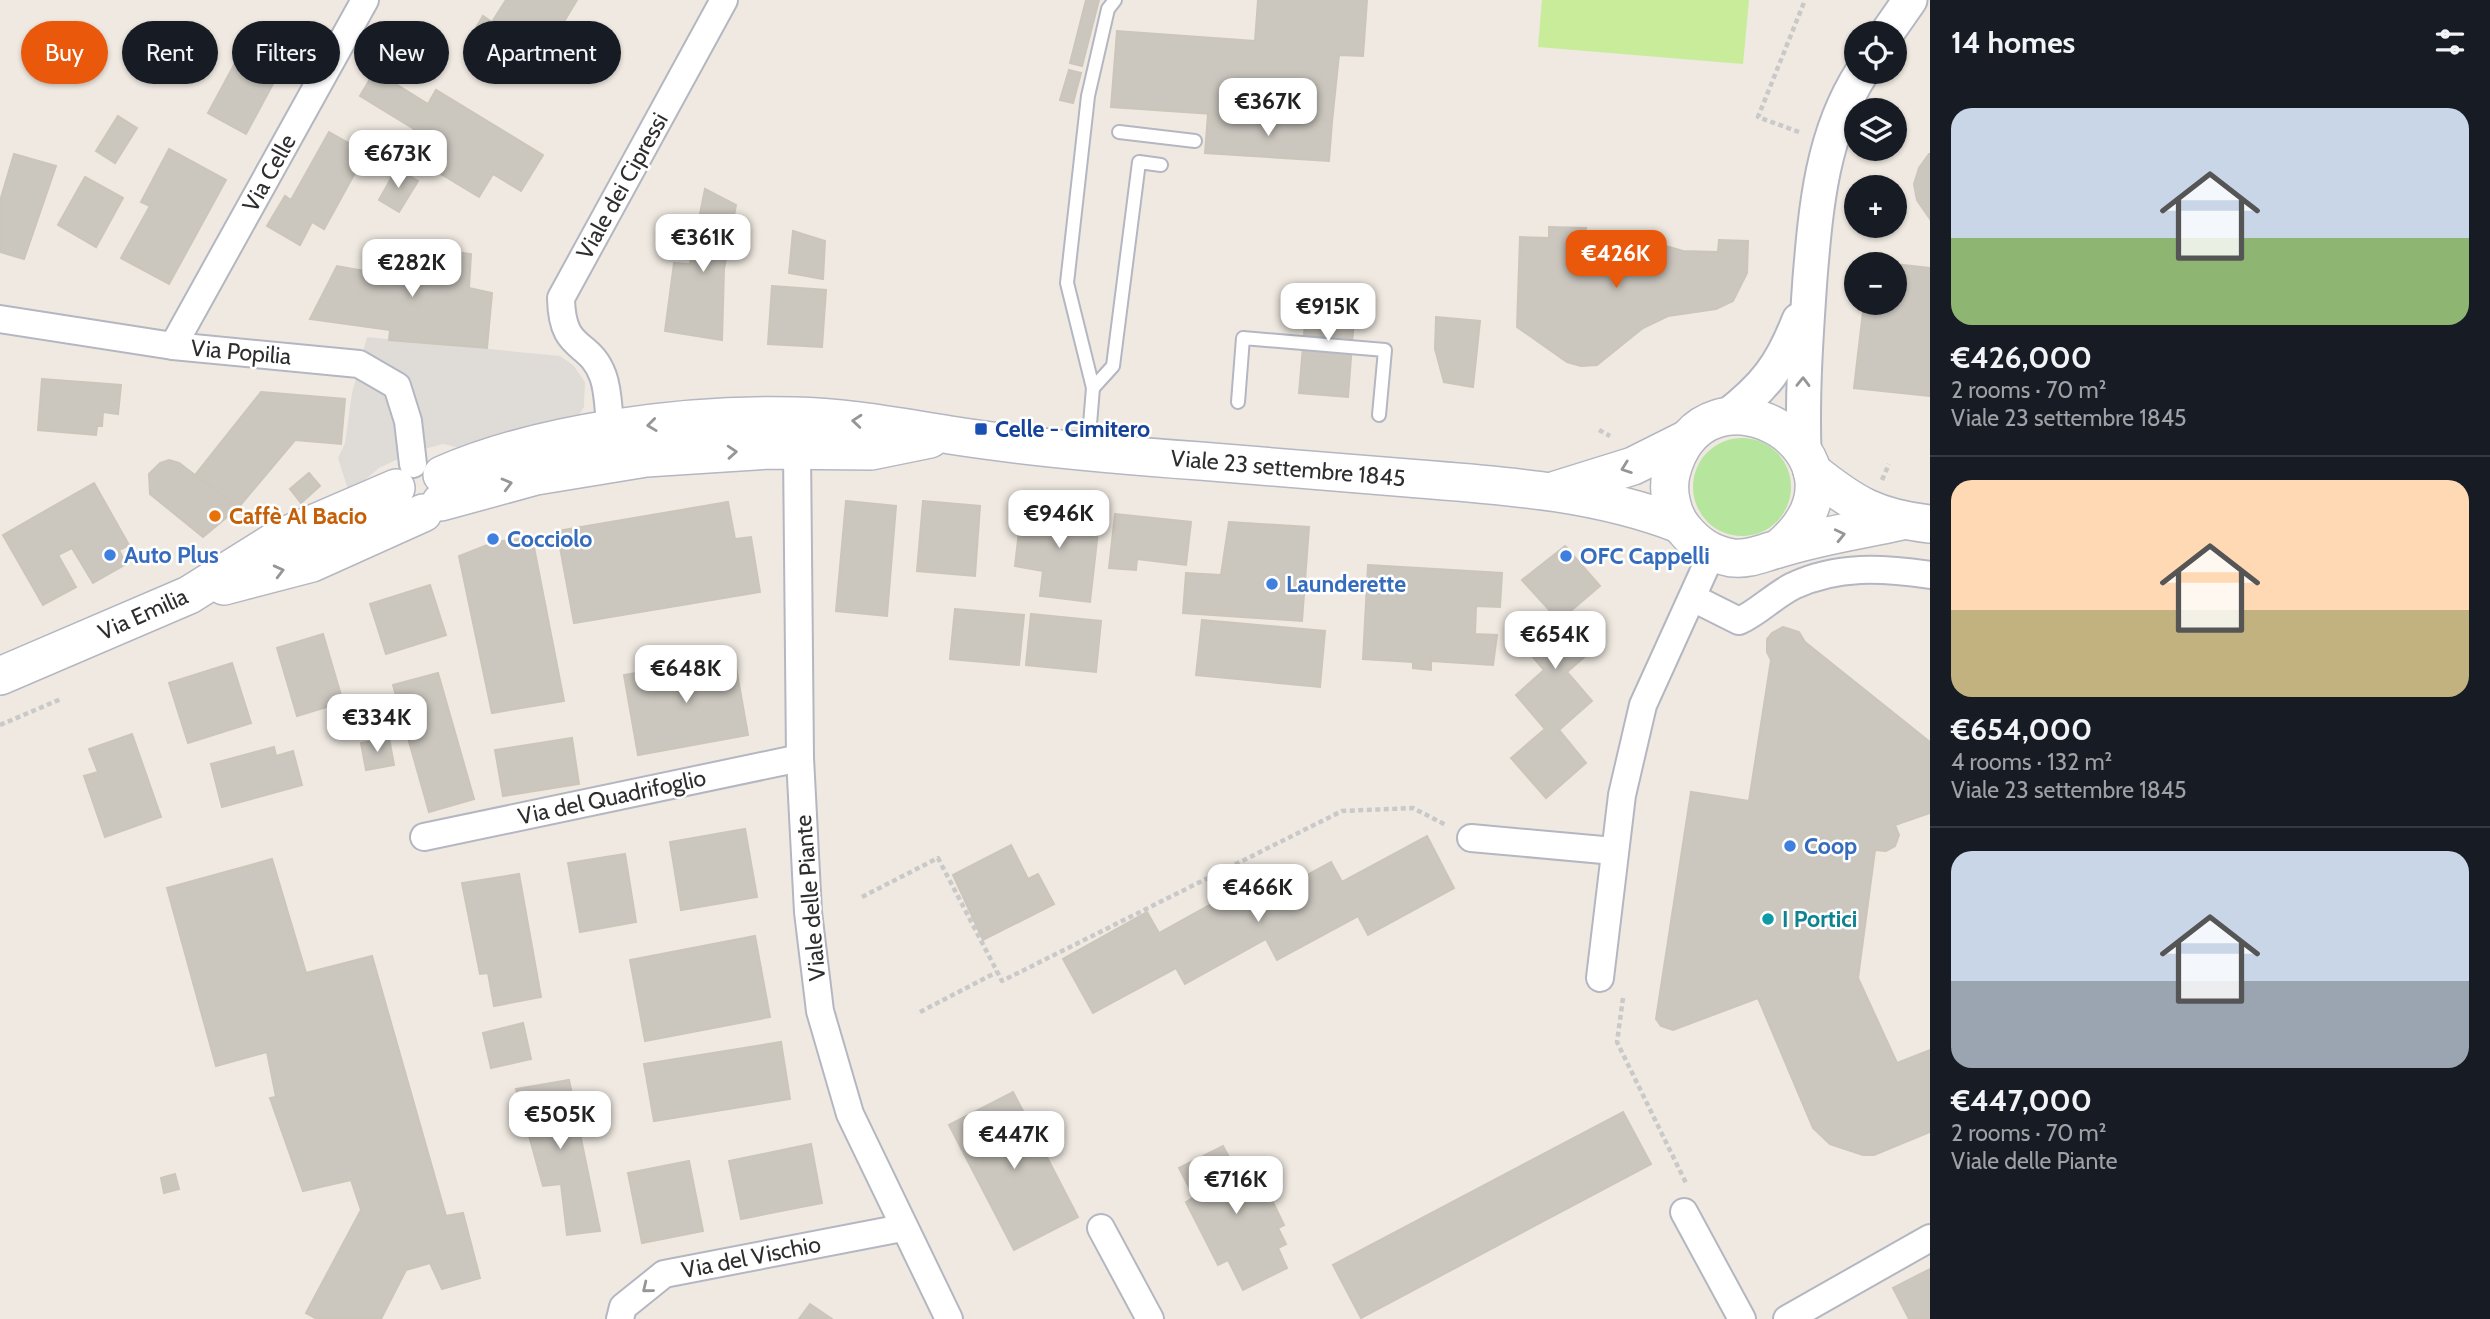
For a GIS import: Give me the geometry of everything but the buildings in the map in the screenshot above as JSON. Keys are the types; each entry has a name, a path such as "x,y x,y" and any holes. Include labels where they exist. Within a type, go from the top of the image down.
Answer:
{"main road":[{"name":"Viale 23 settembre 1845","path":"1556,490 1633,466 1688,439 1705,425 1726,417 1748,415 1770,421 1789,433 1808,461 1852,503 1916,522"},
{"name":"Viale 23 settembre 1845","path":"423,488 485,456 611,430 702,419 793,416 893,424 948,435 1088,452 1556,490 1651,513 1679,524 1693,541 1712,553 1734,558 1757,557 1778,549 1916,522"},
{"path":"423,488 536,477 646,458 797,450 871,451 948,435"},
{"path":"1679,524 1671,503 1670,480 1675,458 1688,439"},
{"path":"1778,549 1795,535 1807,515 1813,494 1808,461"},
{"name":"Via Emilia","path":"0,676 189,594 312,563 423,488"}],"street":[{"name":"Via Celle","path":"173,346 365,0"},
{"name":"Viale dei Cipressi","path":"611,430 603,376 593,359 572,342 561,322 561,298 724,0"},
{"path":"1895,21 1910,0"},
{"path":"1808,461 1803,370 1818,191 1829,142 1856,84"},
{"path":"1726,417 1756,394 1785,356 1809,291"},
{"name":"Via Popilia","path":"0,319 173,346 359,364 397,386 423,488"},
{"name":"Viale delle Piante","path":"797,450 800,758 808,912 820,1012 850,1114 902,1228 949,1319"},
{"path":"1600,978 1622,794 1643,705 1712,553"},
{"path":"1693,598 1739,621 1757,613 1791,587 1834,572 1857,568 1930,575"},
{"name":"Via del Quadrifoglio","path":"424,837 800,758"},
{"path":"1471,838 1615,851"},
{"path":"1684,1212 1742,1319"},
{"name":"Via del Vischio","path":"620,1319 623,1307 664,1274 902,1228"},
{"path":"1101,1228 1150,1319"},
{"path":"1787,1319 1930,1238"}],"lane":[{"path":"1088,452 1093,388 1067,284 1088,96 1108,9 1115,0"},
{"path":"1119,132 1195,141"},
{"path":"1093,388 1113,366 1139,162 1161,165"},
{"path":"1238,401 1243,338 1385,350 1379,415"}],"path":[{"path":"1805,0 1758,117 1829,142"},
{"path":"0,725 61,699"},
{"path":"862,898 938,858 1002,981 1342,811 1413,808 1471,838"},
{"path":"920,1013 997,972"},
{"path":"1600,978 1624,988 1617,1042 1692,1195 1684,1212"}],"green space":[{"path":"1542,0 1749,0 1743,64 1538,47"},
{"path":"1742,438 1761,442 1777,452 1787,468 1791,487 1787,506 1777,522 1761,532 1742,536 1723,532 1707,522 1697,506 1693,487 1697,468 1707,452 1723,442"}],"shaded area":[{"path":"367,337 560,356 573,365 585,382 584,407 576,420 464,449 443,444 413,452 379,468 349,493 338,458 345,443 352,393"}],"place":[{"name":"Celle - Cimitero","path":"981,429"},
{"name":"Caffè Al Bacio","path":"215,516"},
{"name":"Cocciolo","path":"493,539"},
{"name":"Auto Plus","path":"110,555"},
{"name":"OFC Cappelli","path":"1566,556"},
{"name":"Launderette","path":"1272,584"},
{"name":"Coop","path":"1790,846"},
{"name":"I Portici","path":"1768,919"}]}
